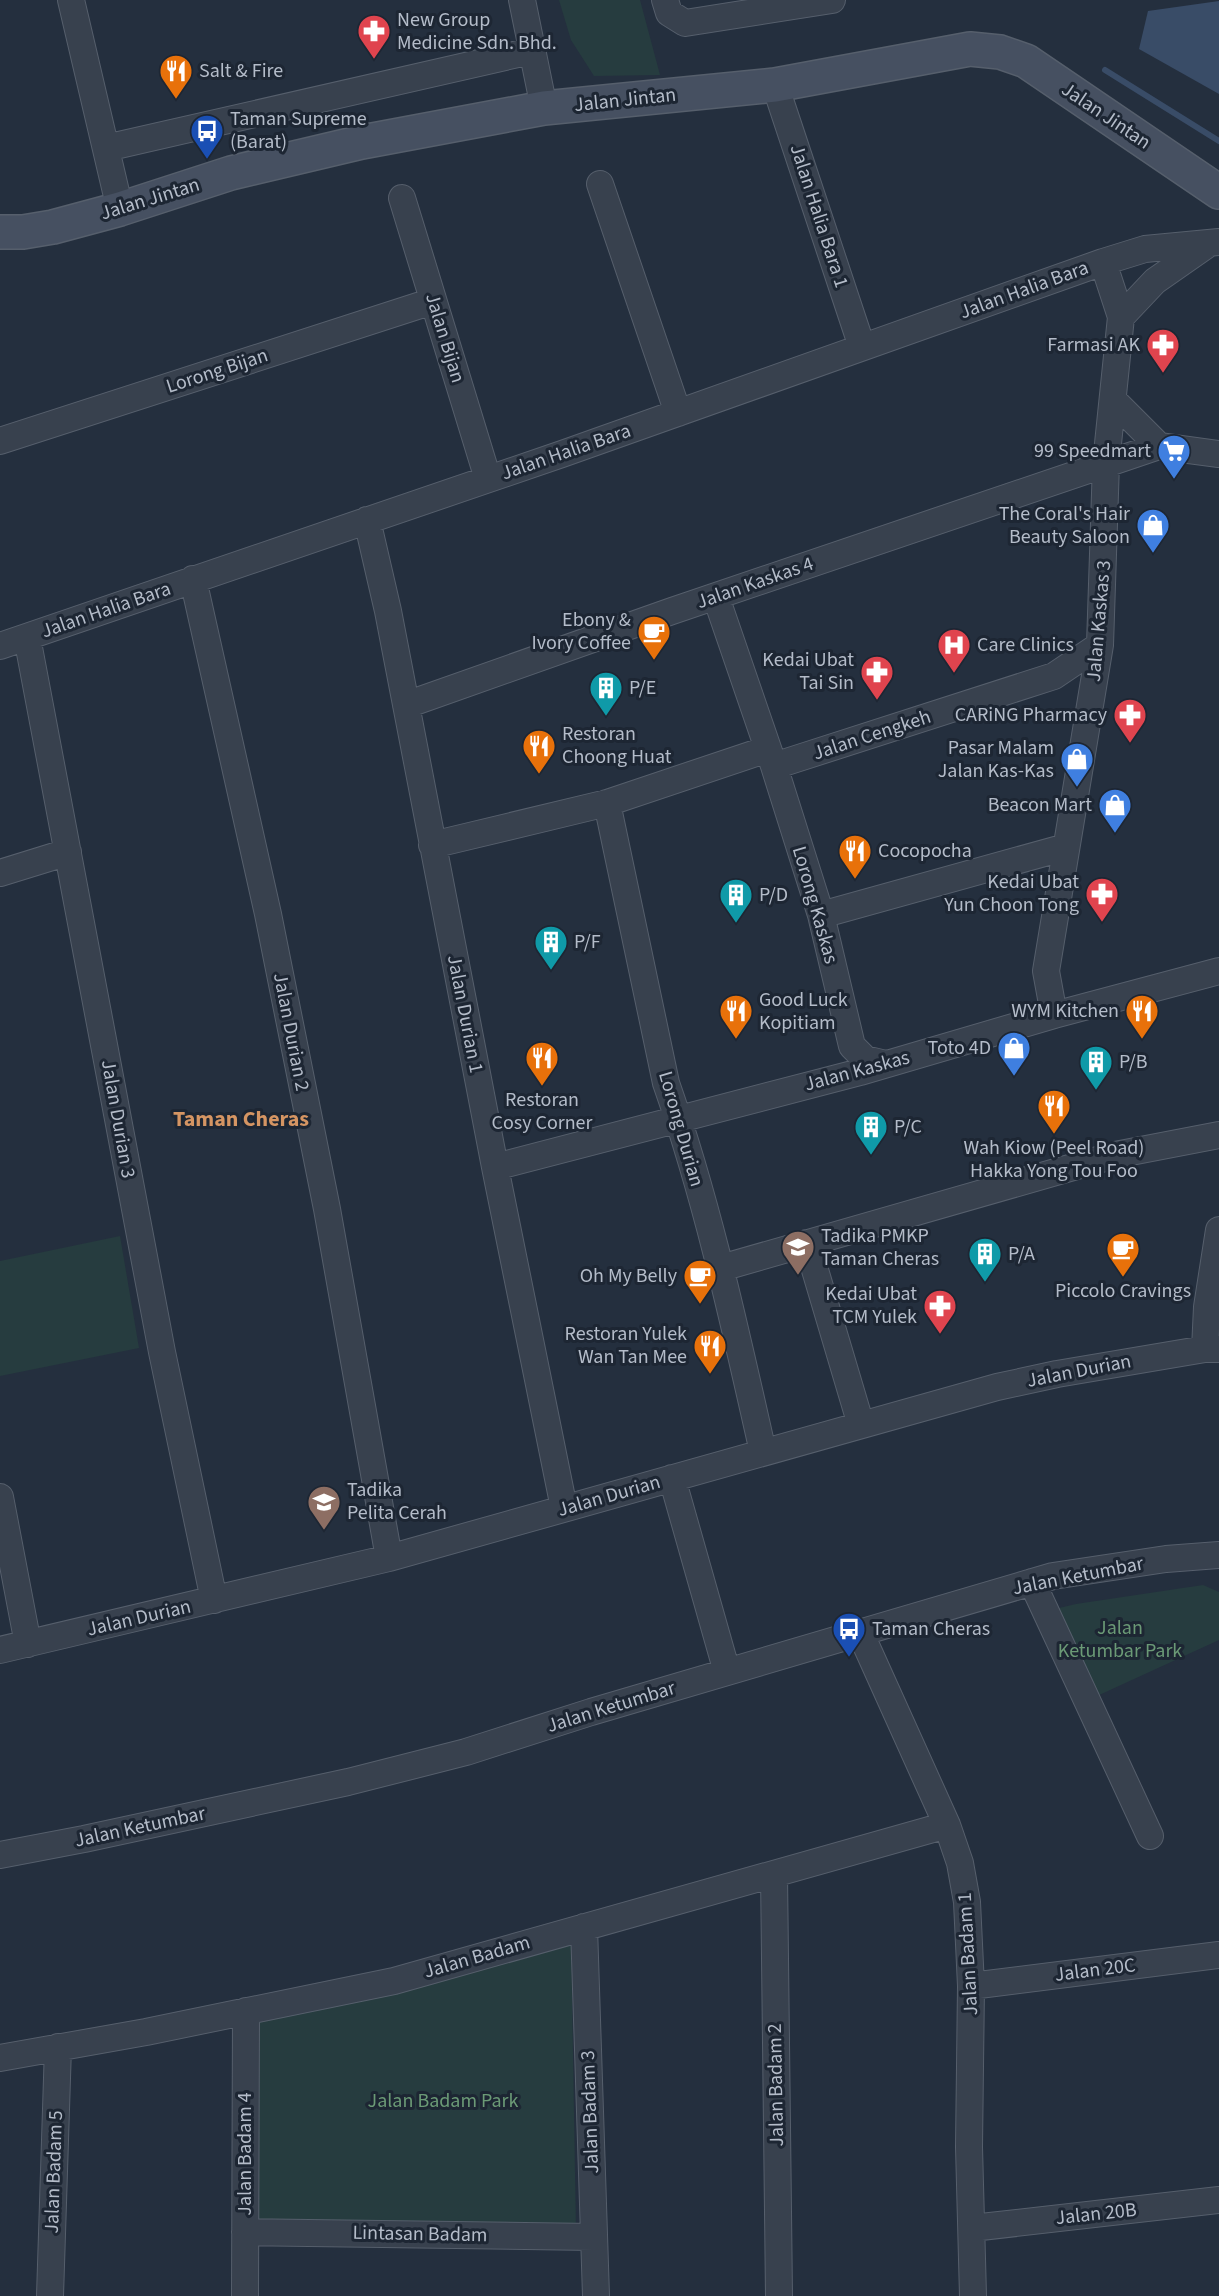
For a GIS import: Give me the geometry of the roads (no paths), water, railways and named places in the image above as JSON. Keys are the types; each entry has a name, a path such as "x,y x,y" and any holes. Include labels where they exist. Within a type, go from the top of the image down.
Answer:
{"street":[{"path":"71,0 120,209"},
{"path":"522,0 544,108"},
{"path":"665,0 669,13 685,23 832,0"},
{"name":"Jalan Jintan","path":"0,232 23,232 53,227 120,209 231,173 362,142 544,108 775,85 970,49 1000,52 1026,61 1219,192"},
{"path":"106,148 531,51"},
{"name":"Jalan Halia Bara 1","path":"775,85 862,347"},
{"path":"600,184 678,413"},
{"name":"Jalan Bijan","path":"402,198 488,479"},
{"path":"1121,317 1155,281 1215,242"},
{"name":"Jalan Halia Bara","path":"0,646 678,413 1103,262 1145,249 1215,242"},
{"name":"Jalan Kaskas 3","path":"1054,1015 1046,971 1100,645 1106,463 1121,317 1103,262"},
{"name":"Lorong Bijan","path":"0,441 434,301"},
{"path":"1113,400 1159,446"},
{"path":"1106,463 1159,446 1219,454"},
{"name":"Jalan Kaskas 4","path":"406,705 1106,463"},
{"name":"Jalan Durian 1","path":"367,520 388,611 495,1167 564,1508"},
{"name":"Jalan Durian 2","path":"194,579 268,914 327,1209 389,1558"},
{"name":"Lorong Kaskas","path":"716,597 771,758 820,915 852,1046"},
{"name":"Jalan Durian 3","path":"27,637 162,1352 214,1600"},
{"name":"Jalan Cengkeh","path":"432,845 607,803 1054,676 1100,645"},
{"name":"Lorong Durian","path":"607,803 666,1083 679,1120 721,1268 763,1452"},
{"path":"820,915 1066,847"},
{"path":"0,873 68,852"},
{"name":"Jalan Kaskas","path":"495,1167 886,1064 1054,1015 1219,971"},
{"path":"830,1079 852,1046 865,1059 886,1064"},
{"path":"721,1268 1115,1155 1219,1135"},
{"path":"1212,1349 1207,1307 1219,1230"},
{"path":"807,1243 861,1425"},
{"name":"Jalan Durian","path":"0,1650 389,1558 997,1387 1057,1374 1212,1349"},
{"path":"672,1478 727,1672"},
{"path":"0,1497 28,1644"},
{"name":"Jalan Ketumbar","path":"0,1855 358,1779 466,1752 1053,1576 1166,1559 1219,1555"},
{"path":"1032,1582 1150,1836"},
{"name":"Jalan Badam 1","path":"860,1632 947,1825 960,1863 967,1902 971,1986 969,2147 973,2296"},
{"name":"Jalan Badam","path":"0,2058 246,2012 394,1981 947,1825"},
{"name":"Jalan Badam 2","path":"774,1874 779,2296"},
{"name":"Jalan Badam 3","path":"585,1927 596,2296"},
{"name":"Jalan 20C","path":"971,1986 1219,1955"},
{"name":"Jalan Badam 4","path":"246,2012 246,2296"},
{"name":"Jalan Badam 5","path":"50,2296 58,2048"},
{"name":"Jalan 20B","path":"972,2228 1219,2200"},
{"name":"Lintasan Badam","path":"245,2232 594,2237"}],"water":[{"path":"1219,1 1219,94 1139,49 1148,11"}],"waterway":[{"path":"1105,70 1219,141"}],"place":[{"name":"New Group Medicine Sdn. Bhd.","path":"374,60"},
{"name":"Salt & Fire","path":"176,100"},
{"name":"Taman Supreme (Barat)","path":"207,160"},
{"name":"Farmasi AK","path":"1163,374"},
{"name":"99 Speedmart","path":"1174,480"},
{"name":"The Coral's Hair Beauty Saloon","path":"1153,554"},
{"name":"Ebony & Ivory Coffee","path":"654,661"},
{"name":"Care Clinics","path":"954,674"},
{"name":"Kedai Ubat Tai Sin","path":"877,701"},
{"name":"P/E","path":"606,717"},
{"name":"CARiNG Pharmacy","path":"1130,744"},
{"name":"Restoran Choong Huat","path":"539,775"},
{"name":"Pasar Malam Jalan Kas-Kas","path":"1077,788"},
{"name":"Beacon Mart","path":"1115,834"},
{"name":"Cocopocha","path":"855,880"},
{"name":"Kedai Ubat Yun Choon Tong","path":"1102,923"},
{"name":"P/D","path":"736,924"},
{"name":"P/F","path":"551,971"},
{"name":"Good Luck Kopitiam","path":"736,1040"},
{"name":"WYM Kitchen","path":"1142,1040"},
{"name":"Toto 4D","path":"1014,1077"},
{"name":"Restoran Cosy Corner","path":"542,1087"},
{"name":"P/B","path":"1096,1091"},
{"name":"Wah Kiow (Peel Road) Hakka Yong Tou Foo","path":"1054,1135"},
{"name":"P/C","path":"871,1156"},
{"name":"Tadika PMKP Taman Cheras","path":"798,1276"},
{"name":"Piccolo Cravings","path":"1123,1278"},
{"name":"P/A","path":"985,1283"},
{"name":"Oh My Belly","path":"700,1305"},
{"name":"Kedai Ubat TCM Yulek","path":"940,1335"},
{"name":"Restoran Yulek Wan Tan Mee","path":"710,1375"},
{"name":"Tadika Pelita Cerah","path":"324,1531"},
{"name":"Taman Cheras","path":"849,1658"}],"district":[{"name":"Taman Cheras","path":"241,1119"}],"park label":[{"name":"Jalan Ketumbar Park","path":"1120,1640"},
{"name":"Jalan Badam Park","path":"443,2101"}]}
